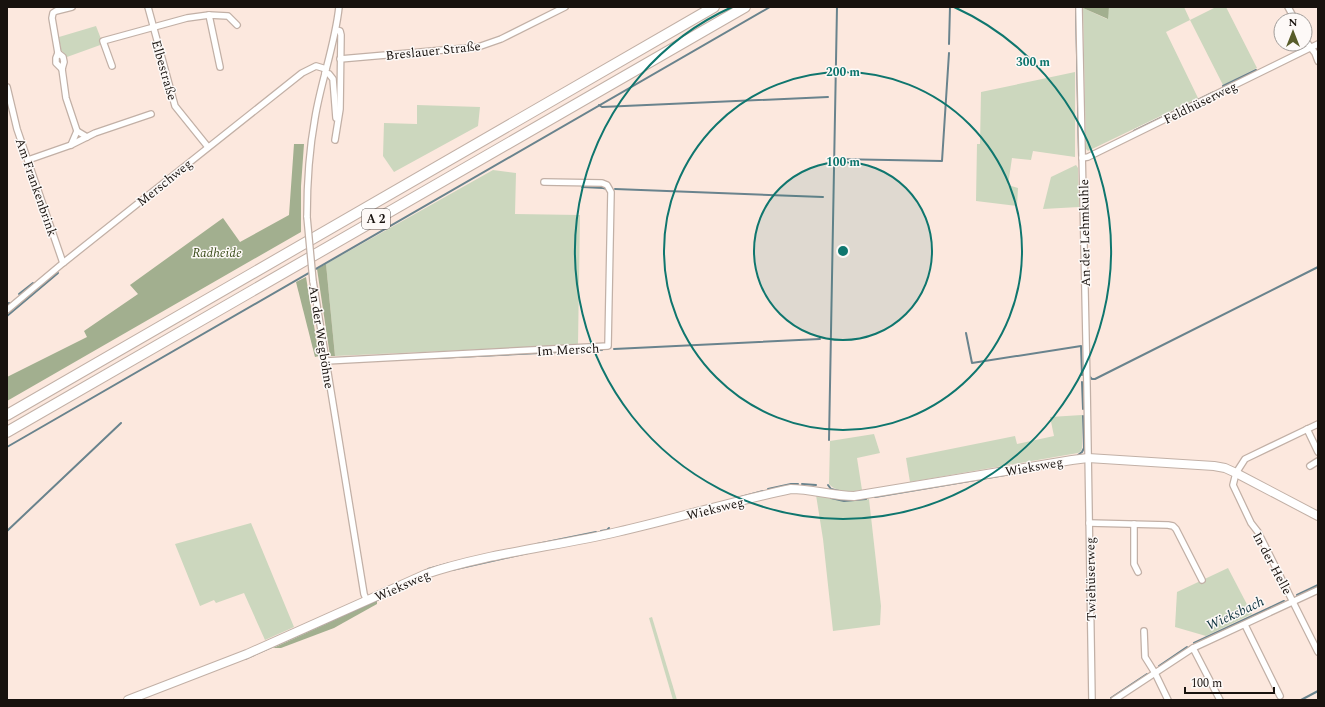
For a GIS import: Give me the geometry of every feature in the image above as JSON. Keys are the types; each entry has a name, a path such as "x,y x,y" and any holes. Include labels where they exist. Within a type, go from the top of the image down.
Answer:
{"highway":[{"name":"A 2","path":"7,415 714,7"},
{"name":"A 2","path":"7,432 744,7"}],"street":[{"path":"72,7 56,11 53,13 52,18 58,53 63,57 64,62 62,69 66,98 77,131 87,137"},
{"name":"Elbestraße","path":"148,7 175,106 208,147"},
{"name":"An der Wegböhne","path":"339,7 336,30 315,118 309,155 307,217 313,281 364,595 367,601"},
{"name":"Breslauer Straße","path":"340,59 478,47 501,39 565,7"},
{"name":"An der Lehmkuhle","path":"1079,7 1088,458"},
{"path":"209,15 220,67"},
{"path":"112,66 103,40 187,18 209,15 228,16 237,25"},
{"name":"An der Wegböhne","path":"335,140 340,109 341,35 340,31 336,30"},
{"path":"1313,51 1318,61"},
{"name":"Feldhüserweg","path":"1082,158 1088,157 1301,52"},
{"name":"Merschweg","path":"7,310 63,263 302,73 316,66 326,71"},
{"name":"An der Wegböhne","path":"326,71 333,79 335,115 337,123"},
{"name":"Am Frankenbrink","path":"7,88 17,129 63,263"},
{"path":"28,160 151,114"},
{"path":"71,145 77,131"},
{"name":"Im Mersch","path":"326,361 608,346 611,192 607,185 602,183 544,182"},
{"path":"1236,473 1245,460 1318,424"},
{"path":"1307,429 1318,452"},
{"name":"Wieksweg","path":"128,700 247,654 426,574 445,567 551,544 616,533 791,488 844,496 854,496 1088,458 1225,468 1318,516"},
{"name":"Twiehüserweg","path":"1088,458 1092,700"},
{"path":"1310,466 1318,462"},
{"name":"In der Helle","path":"1236,473 1233,485 1318,652"},
{"path":"1089,523 1173,526 1176,529 1202,580"},
{"path":"1134,524 1134,564 1138,572"},
{"path":"1114,700 1193,648 1318,590"},
{"path":"1245,625 1280,696"},
{"path":"1144,630 1145,657 1155,673 1168,700"},
{"path":"1193,648 1220,700"}],"green space":[{"path":"1109,7 1184,7 1190,20 1166,32 1198,98 1088,151 1086,149 1083,8 1107,19"},
{"path":"1109,7 1108,19 1083,8"},
{"path":"1216,7 1226,7 1257,68 1223,85 1190,20"},
{"path":"96,26 103,44 67,57 61,50 59,37"},
{"path":"1075,72 1075,157 1033,151 1031,160 1012,158 1008,185 1018,188 1017,206 976,201 977,144 980,144 981,92"},
{"path":"417,105 480,107 478,126 394,172 383,156 384,123 417,124"},
{"name":"Radheide","path":"294,144 304,144 301,186 301,232 7,401 7,377 87,337 84,331 138,294 130,285 223,218 240,242 289,215"},
{"path":"1076,165 1078,168 1079,207 1043,209 1051,177"},
{"path":"493,170 516,173 515,214 580,215 578,345 335,356 326,264"},
{"path":"326,264 335,356 330,356 317,269"},
{"path":"306,277 319,356 315,357 296,282"},
{"path":"1082,415 1082,448 1078,453 910,482 906,458 1015,436 1017,444 1054,436 1050,417"},
{"path":"874,434 880,453 857,458 862,490 844,491 832,487 829,484 830,441"},
{"path":"816,495 842,500 869,499 881,606 880,625 833,631 823,539"},
{"path":"251,523 294,627 265,640 244,593 216,603 214,600 200,606 175,544"},
{"path":"1228,568 1252,614 1206,636 1175,627 1177,592"},
{"path":"377,601 377,604 334,628 281,648 273,648"},
{"path":"652,617 677,700 673,700 649,618"}],"waterway":[{"path":"7,447 770,7"},
{"path":"829,440 837,7"},
{"path":"949,44 950,7"},
{"path":"1076,7 1079,157"},
{"path":"834,159 942,161 949,53"},
{"path":"1223,86 1256,70"},
{"path":"1134,131 1214,92"},
{"path":"599,105 602,107 828,97"},
{"path":"582,187 607,189"},
{"path":"615,189 823,197"},
{"path":"1089,376 1092,379 1095,379 1318,267"},
{"path":"7,316 58,273"},
{"path":"19,294 33,283"},
{"path":"966,333 972,363 1081,346 1082,375"},
{"path":"614,349 820,339"},
{"path":"435,358 602,350"},
{"path":"1082,382 1083,409"},
{"path":"1078,455 1084,448 1083,416"},
{"path":"7,531 121,423"},
{"path":"875,497 1017,473"},
{"path":"768,489 798,484"},
{"path":"802,484 816,485"},
{"path":"828,485 831,489 839,491"},
{"path":"737,498 763,491"},
{"path":"831,498 844,501 866,499"},
{"path":"601,531 609,528"},
{"path":"537,544 596,532"},
{"path":"452,570 528,553"},
{"path":"428,569 450,563"},
{"path":"245,659 429,577"},
{"name":"Wieksbach","path":"1297,595 1318,585"},
{"name":"Wieksbach","path":"1194,643 1284,601"},
{"name":"Wieksbach","path":"1159,666 1187,647"},
{"name":"Wieksbach","path":"1111,698 1147,674"},
{"path":"1301,700 1318,691"}]}
